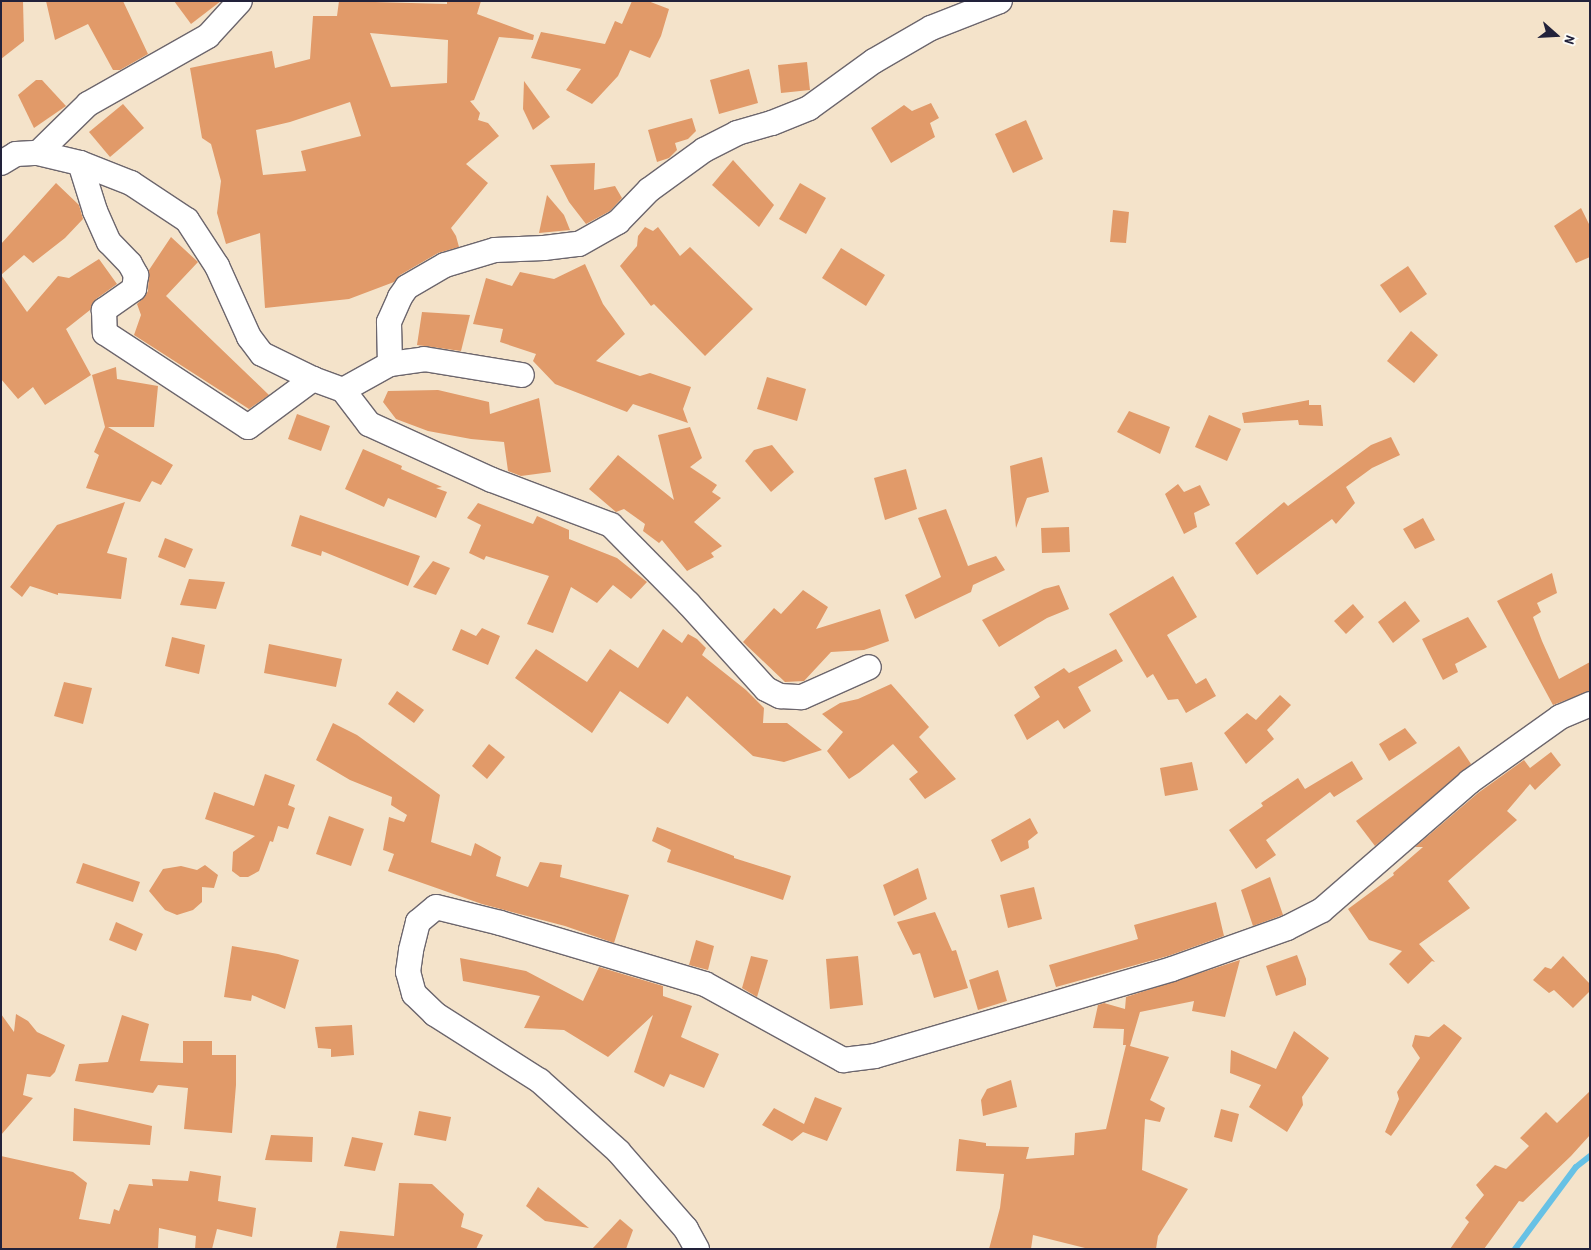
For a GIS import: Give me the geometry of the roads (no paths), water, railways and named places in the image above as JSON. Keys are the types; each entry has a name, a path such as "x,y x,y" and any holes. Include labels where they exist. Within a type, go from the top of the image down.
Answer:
{"street":[{"path":"38,153 88,104 208,36 240,1"},
{"path":"390,364 389,322 400,297 407,287 445,265 495,250 579,244 618,222 650,190 704,150 737,133 772,123 808,108 874,61 931,28 1000,1"},
{"path":"1,163 16,154 38,153 80,163 131,182 187,220 217,266 249,337 262,354 313,379 343,390 369,424 492,480 611,525 688,603 766,689 780,696 802,697 869,666"},
{"path":"80,163 96,211 109,242 130,264 136,275 134,289 104,310 105,333 248,427 313,379"},
{"path":"343,390 390,364 424,359 522,375"},
{"path":"697,1249 686,1229 618,1151 547,1087 435,1014 414,994 408,972 418,922 436,907 500,923 705,984 843,1060 875,1056 1172,969 1287,928 1322,910 1469,782 1560,718 1590,704"}],"waterway":[{"path":"1515,1249 1576,1167 1590,1156"}]}
